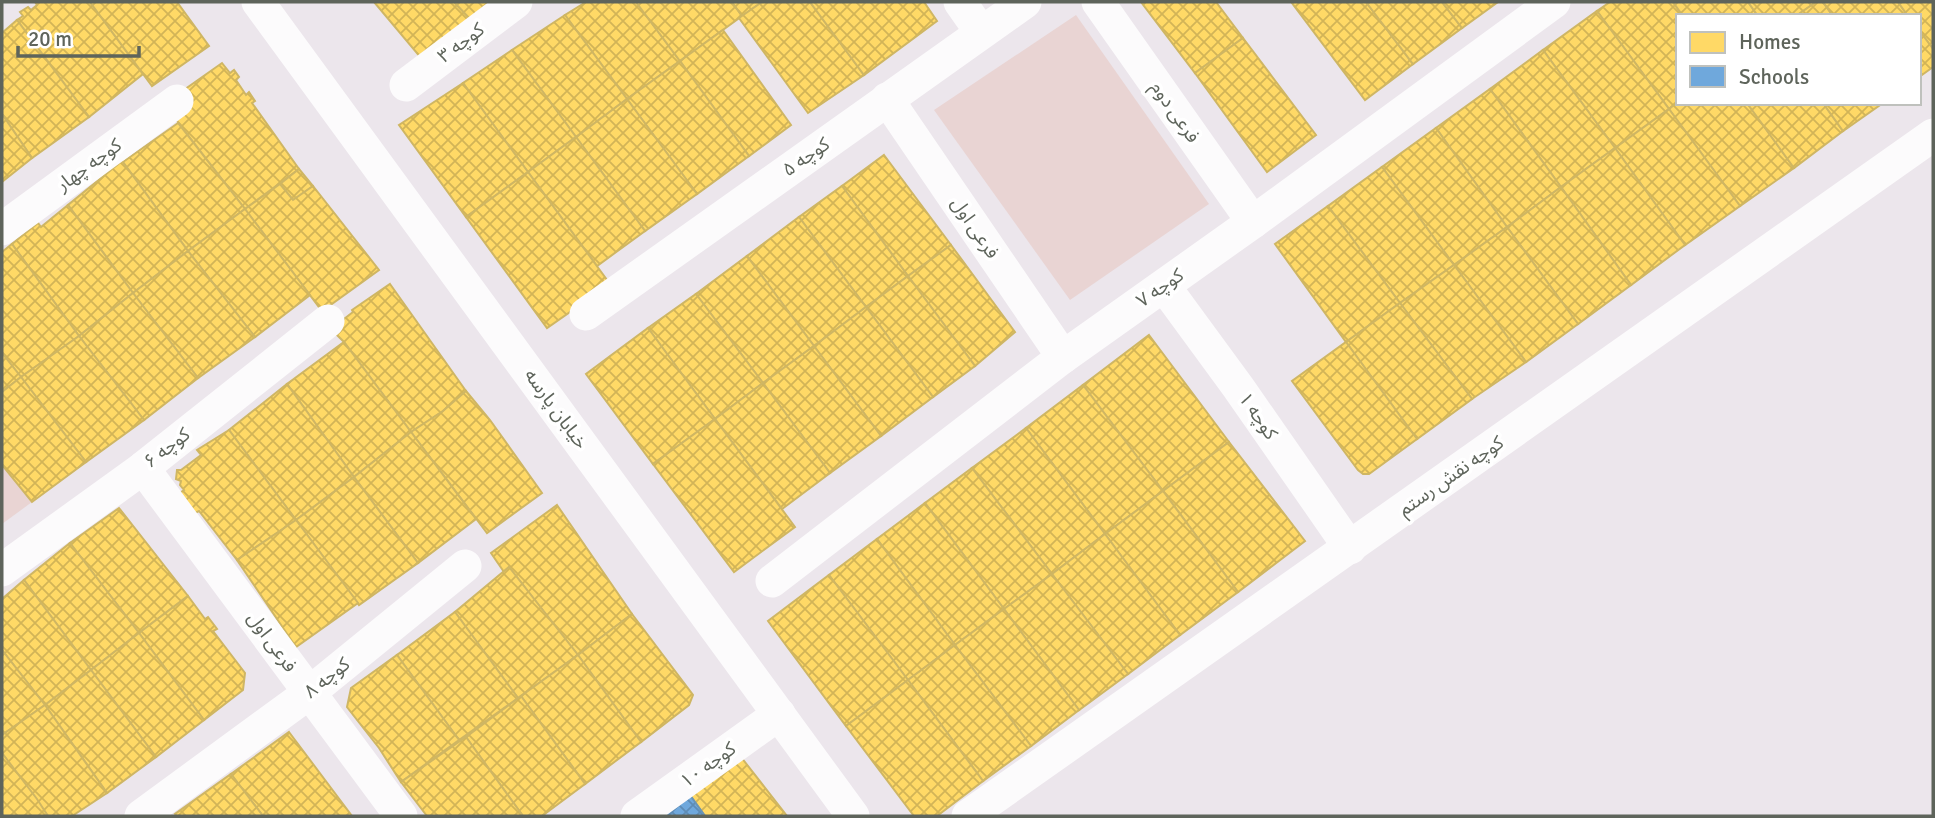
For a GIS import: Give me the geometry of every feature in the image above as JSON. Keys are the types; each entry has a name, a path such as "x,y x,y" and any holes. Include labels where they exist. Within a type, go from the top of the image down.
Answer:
{"street":[{"name":"خیابان پارسه","path":"258,2 853,816"},
{"name":"کوچه ۳","path":"406,85 516,2"},
{"path":"960,2 981,32"},
{"name":"کوچه ۵","path":"586,314 1025,2"},
{"name":"فرعی دوم","path":"1098,2 1253,222"},
{"name":"کوچه ۷","path":"772,581 1063,357 1554,2"},
{"name":"فرعی اول","path":"887,99 1063,357"},
{"name":"کوچه چهار","path":"2,229 177,101"},
{"name":"کوچه نقش رستم","path":"968,816 1931,140"},
{"name":"کوچه ۱","path":"1164,286 1350,548"},
{"name":"کوچه ۶","path":"2,570 143,468 328,321"},
{"name":"فرعی اول","path":"143,468 401,816"},
{"name":"کوچه ۸","path":"141,816 309,693 465,566"},
{"name":"کوچه ۱۰","path":"637,816 779,714"}],"shaded area":[{"path":"1076,15 1209,204 1070,300 934,110"},
{"path":"2,465 32,502 2,524"}],"building: Homes":[{"path":"35,2 90,2 143,74 89,117 17,20 23,16 20,12 28,7 31,10 37,5"},
{"path":"90,2 177,2 209,46 152,86"},
{"path":"374,2 454,2 472,21 421,58"},
{"path":"454,2 498,2 472,21"},
{"path":"586,2 636,2 680,61 627,99 565,15"},
{"path":"636,2 732,2 742,16 680,61"},
{"path":"732,2 762,2 742,16"},
{"path":"762,2 810,2 864,75 808,113 739,18"},
{"path":"810,2 924,2 937,21 864,75"},
{"path":"1141,2 1216,2 1243,38 1195,73"},
{"path":"1366,2 1413,64 1365,100 1292,3"},
{"path":"1366,2 1442,2 1462,28 1413,64"},
{"path":"1442,2 1498,2 1462,28"},
{"path":"1610,2 1673,2 1682,14 1676,14 1676,104 1669,109 1597,11"},
{"path":"1673,2 1748,2 1757,14 1682,14"},
{"path":"1748,2 1816,2 1799,14 1757,14"},
{"path":"1816,2 1823,2 1832,14 1799,14"},
{"path":"1823,2 1898,2 1907,14 1832,14"},
{"path":"1898,2 1933,2 1933,49 1921,33 1921,14 1907,14"},
{"path":"1597,11 1669,109 1615,148 1543,50"},
{"path":"565,15 627,99 576,137 512,50"},
{"path":"17,20 89,117 32,158 2,114 2,33"},
{"path":"723,30 791,125 749,156 680,61"},
{"path":"1921,33 1933,49 1933,67 1921,76"},
{"path":"1243,38 1316,135 1267,172 1195,73"},
{"path":"512,50 576,137 528,172 463,83"},
{"path":"1543,50 1615,148 1561,187 1490,89"},
{"path":"680,61 749,156 697,194 627,99"},
{"path":"222,63 230,73 234,70 239,77 236,80 246,95 249,92 255,101 252,103 299,169 245,209 164,104"},
{"path":"463,83 528,172 466,217 399,125"},
{"path":"1490,89 1561,187 1507,227 1436,128"},
{"path":"627,99 697,194 645,231 576,137"},
{"path":"1676,104 1748,105 1794,168 1740,206 1669,109"},
{"path":"1748,105 1824,105 1843,131 1794,168"},
{"path":"1824,105 1880,105 1843,131"},
{"path":"1669,109 1740,206 1685,245 1615,148"},
{"path":"2,114 32,158 2,182"},
{"path":"178,123 245,209 188,251 123,162"},
{"path":"1436,128 1507,227 1454,265 1382,167"},
{"path":"576,137 645,231 597,266 528,172"},
{"path":"1615,148 1685,245 1631,285 1561,187"},
{"path":"884,155 951,245 908,276 842,186"},
{"path":"122,161 188,251 133,293 68,205"},
{"path":"1382,167 1454,265 1400,303 1328,206"},
{"path":"299,169 313,186 293,200 280,184"},
{"path":"528,172 610,284 547,328 466,217"},
{"path":"280,184 293,200 313,186 379,270 322,311 245,209"},
{"path":"842,186 908,276 866,307 799,217"},
{"path":"1561,187 1631,285 1578,324 1507,227"},
{"path":"68,205 133,293 79,336 12,244 38,223 41,227"},
{"path":"1328,206 1400,303 1346,342 1275,244"},
{"path":"245,209 310,295 255,337 188,251"},
{"path":"799,217 866,307 814,346 747,256"},
{"path":"1507,227 1578,324 1526,362 1454,265"},
{"path":"12,244 79,336 21,377 2,353 2,252"},
{"path":"951,245 1015,332 975,366 908,276"},
{"path":"188,251 255,337 198,378 133,293"},
{"path":"747,256 814,346 763,383 696,294"},
{"path":"1454,265 1526,362 1472,399 1400,303"},
{"path":"908,276 975,366 933,397 866,307"},
{"path":"390,284 466,391 443,411 411,432 344,342 331,329 353,312 352,310"},
{"path":"133,293 198,378 144,420 79,336"},
{"path":"696,294 763,383 715,419 648,328"},
{"path":"1400,303 1472,399 1417,439 1346,342"},
{"path":"866,307 933,397 881,436 814,346"},
{"path":"648,328 715,419 653,464 586,374"},
{"path":"1149,335 1229,442 1163,491 1083,385"},
{"path":"79,336 144,420 86,462 21,377"},
{"path":"344,342 411,432 354,477 287,384"},
{"path":"1346,342 1417,439 1369,474 1358,470 1292,381"},
{"path":"814,346 881,436 830,473 763,383"},
{"path":"2,353 21,377 2,392"},
{"path":"21,377 86,462 32,502 2,465 2,392"},
{"path":"763,383 830,473 782,509 715,419"},
{"path":"287,384 354,477 296,520 229,430"},
{"path":"1083,385 1163,491 1105,534 1026,428"},
{"path":"466,391 542,493 487,533 411,432 443,411"},
{"path":"715,419 795,527 734,572 653,464"},
{"path":"1026,428 1105,534 1052,574 972,468"},
{"path":"229,430 296,520 237,560 199,511 195,513 180,493 184,490 180,485 181,481 176,479 177,470 181,470 201,455 197,450"},
{"path":"411,432 476,519 418,563 354,477"},
{"path":"1229,442 1305,541 1238,592 1163,491"},
{"path":"972,468 1052,574 1004,609 925,503"},
{"path":"354,477 418,563 359,605 296,520"},
{"path":"1163,491 1238,592 1180,635 1105,534"},
{"path":"925,503 1004,609 955,645 877,539"},
{"path":"557,505 632,614 578,655 509,567 504,572 491,553"},
{"path":"119,508 188,596 139,633 70,543"},
{"path":"296,520 358,603 296,647 237,560"},
{"path":"1105,534 1180,635 1128,674 1052,574"},
{"path":"877,539 955,645 908,680 829,575"},
{"path":"70,543 139,633 91,670 24,580"},
{"path":"509,567 578,655 518,698 455,612"},
{"path":"1052,574 1128,674 1079,710 1004,609"},
{"path":"829,575 908,680 846,726 768,621"},
{"path":"24,580 91,670 45,705 2,650 2,599"},
{"path":"188,596 205,619 208,617 217,629 213,631 245,673 243,690 204,720 139,633"},
{"path":"1004,609 1079,710 1031,746 955,645"},
{"path":"455,612 518,698 459,740 397,655"},
{"path":"632,614 693,695 689,705 641,742 578,655"},
{"path":"139,633 204,720 156,757 91,670"},
{"path":"955,645 1031,746 983,781 908,680"},
{"path":"2,650 45,705 2,735"},
{"path":"397,655 459,740 401,782 347,707 351,688"},
{"path":"578,655 641,742 585,784 521,696"},
{"path":"91,670 156,757 107,793 45,705"},
{"path":"908,680 983,781 937,816 914,816 846,726"},
{"path":"521,696 585,784 542,816 523,816 466,737"},
{"path":"45,705 107,793 72,816 48,816 2,753 2,735"},
{"path":"289,732 352,816 263,816 231,774"},
{"path":"466,737 523,816 427,816 401,782"},
{"path":"2,753 37,799 48,816 2,816"},
{"path":"741,757 787,816 705,816 690,795"},
{"path":"231,774 263,816 175,814"}],"building: Schools":[{"path":"690,795 705,816 662,816"}]}
